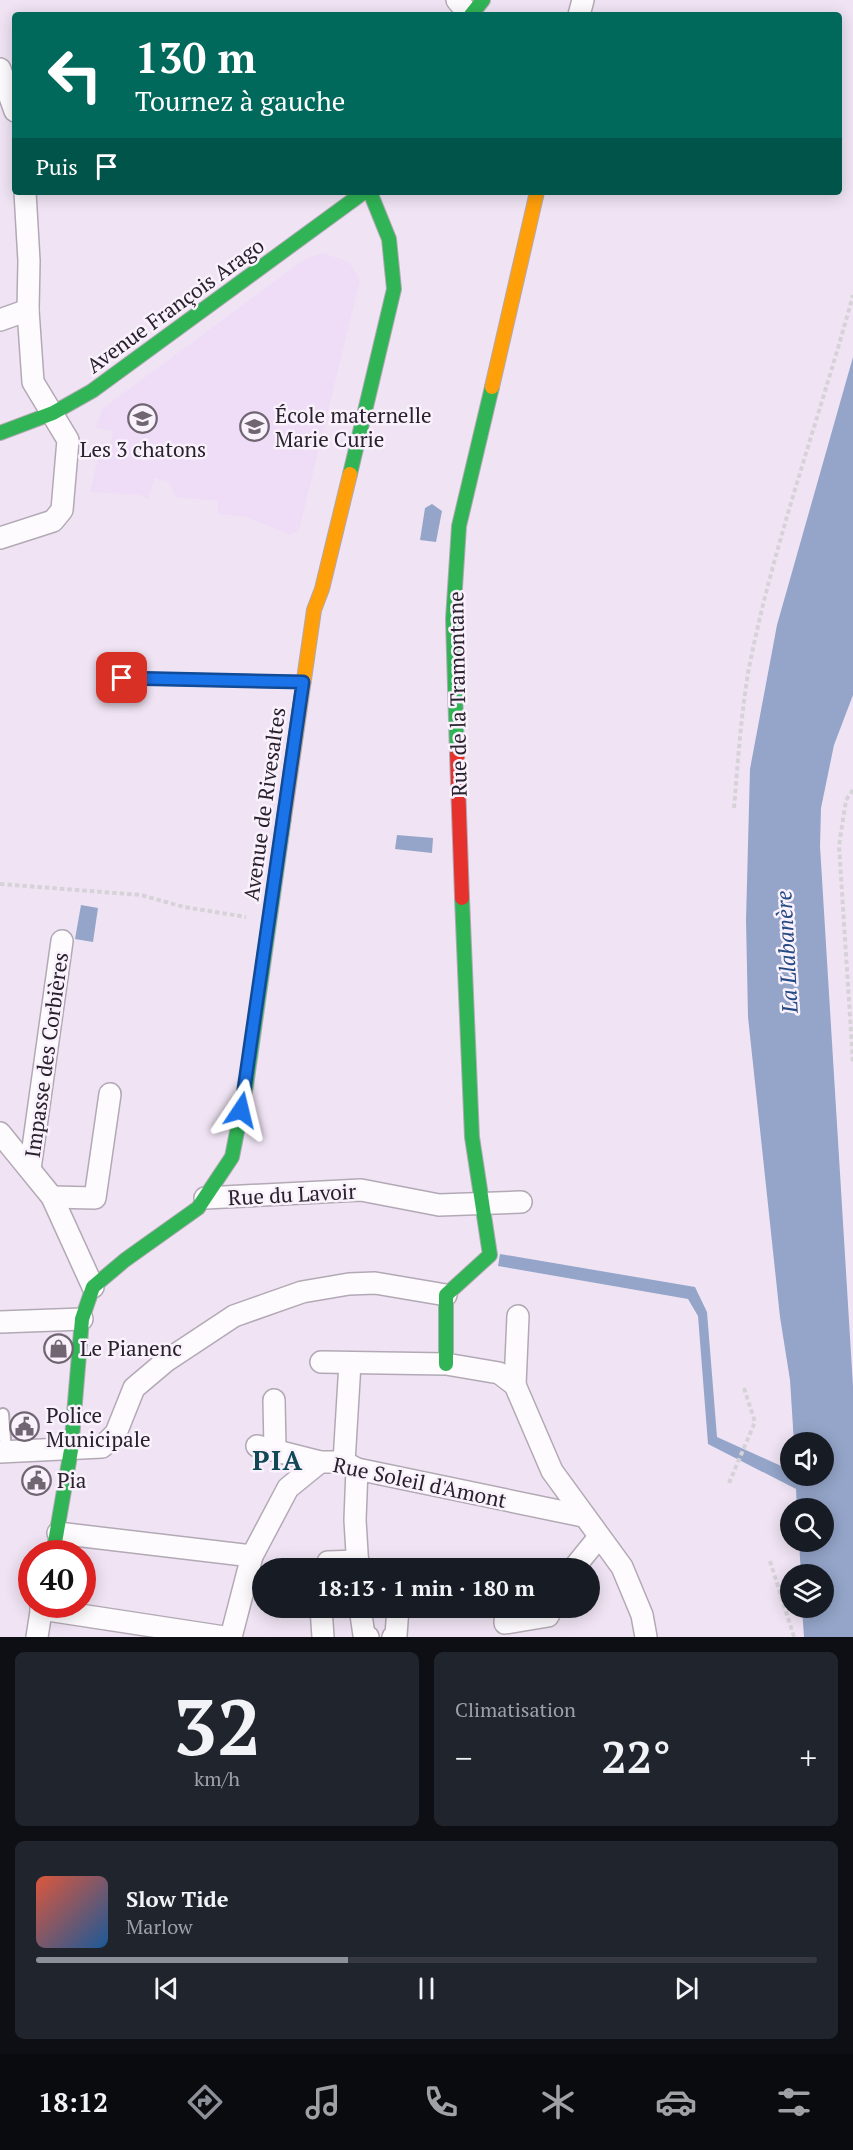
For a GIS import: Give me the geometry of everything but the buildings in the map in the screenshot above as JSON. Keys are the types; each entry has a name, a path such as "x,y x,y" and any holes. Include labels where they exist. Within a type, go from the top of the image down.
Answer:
{"street":[{"path":"457,0 467,12"},
{"path":"473,12 483,0"},
{"path":"0,69 12,103"},
{"path":"0,538 52,521 62,510 68,440 33,382 28,310 29,261 25,195"},
{"name":"Avenue François Arago","path":"0,433 53,413 92,391 360,195"},
{"name":"Avenue de Rivesaltes","path":"202,1203 232,1157 246,1086 314,610 322,589 394,289 394,254 388,226 372,195"},
{"name":"Rue de la Tramontane","path":"446,1295 490,1255 484,1203 472,1137 466,1019 453,619 459,526 536,195"},
{"path":"0,320 28,310"},
{"name":"Impasse des Corbières","path":"30,1169 62,941"},
{"path":"52,1197 95,1198 110,1094"},
{"path":"0,1133 52,1197 93,1287"},
{"name":"Rue du Lavoir","path":"202,1203 361,1190 439,1205 521,1202"},
{"path":"57,1540 71,1450 82,1319 93,1287 125,1260 202,1203"},
{"path":"3,1451 102,1448 116,1432 134,1388 166,1361 234,1316 302,1292 349,1284 375,1283 446,1295 446,1364"},
{"path":"518,1316 515,1385 552,1471 622,1567 642,1615 646,1637"},
{"path":"0,1322 82,1319"},
{"path":"321,1362 446,1364 499,1373 515,1385"},
{"path":"350,1363 350,1466 358,1558"},
{"name":"Rue Soleil d'Amont","path":"271,1399 266,1447 320,1462 350,1466 583,1516"},
{"path":"231,1637 252,1556 288,1488 320,1462"},
{"path":"582,1558 599,1537"},
{"path":"96,1546 252,1556"},
{"path":"37,1637 40,1618"},
{"path":"93,1618 149,1630 224,1637"},
{"path":"322,1618 323,1637"},
{"path":"362,1618 366,1636"},
{"path":"394,1636 397,1618"},
{"path":"505,1618 505,1623 536,1618"}],"lane":[{"path":"122,678 303,682"},
{"path":"3,1414 3,1451"}],"path":[{"path":"734,808 749,669 771,571 825,399 853,296"},
{"path":"853,790 846,800 839,846 853,1062"},
{"path":"0,884 141,895 184,907 268,921"},
{"path":"729,1482 747,1445 755,1422 744,1388"},
{"path":"770,1561 794,1637"}],"shaded area":[{"name":"École maternelle Marie Curie","path":"323,253 349,262 360,280 299,530 290,535 247,517 217,514 218,501 175,497 170,482 155,478 148,499 139,495 90,492 98,458 106,459 113,431 96,428 102,409 305,259"}],"water":[{"name":"La Llabanère","path":"853,357 853,695 834,745 821,808 820,846 853,1386 853,1637 804,1637 803,1618 834,1618 834,1564 800,1564 800,1552 834,1552 834,1498 796,1498 796,1489 790,1486 834,1486 834,1432 793,1432 790,1380 780,1317 748,1017 746,920 750,769 777,625"},
{"path":"432,504 442,511 436,542 420,540 425,508"},
{"path":"397,835 433,838 432,853 395,849"},
{"path":"81,905 98,908 93,942 75,939"},
{"path":"500,1254 695,1287 707,1312 717,1437 780,1465 780,1481 708,1444 698,1316 688,1299 498,1266"}],"traffic: fast":[{"path":"473,12 483,0"},
{"path":"0,433 53,413 92,391 360,195"},
{"path":"350,474 394,289 389,239 371,195"},
{"path":"457,754 453,619 459,526 492,387"},
{"path":"55,1540 71,1450 82,1319 93,1287 125,1260 198,1208 232,1157 246,1086 284,818"},
{"path":"446,1364 446,1295 490,1255 472,1137 462,898"}],"traffic: slow":[{"path":"492,387 536,195"},
{"path":"284,818 314,610 322,589 350,474"}],"traffic: jam":[{"path":"457,754 462,898"}],"place":[{"name":"Les 3 chatons","path":"143,418"},
{"name":"École maternelle Marie Curie","path":"254,427"},
{"name":"Le Pianenc","path":"59,1348"},
{"name":"Police Municipale","path":"25,1427"},
{"name":"Pia","path":"36,1480"}],"district":[{"name":"PIA","path":"278,1460"}],"route":[{"path":"122,678 303,682 241,1110"}]}
